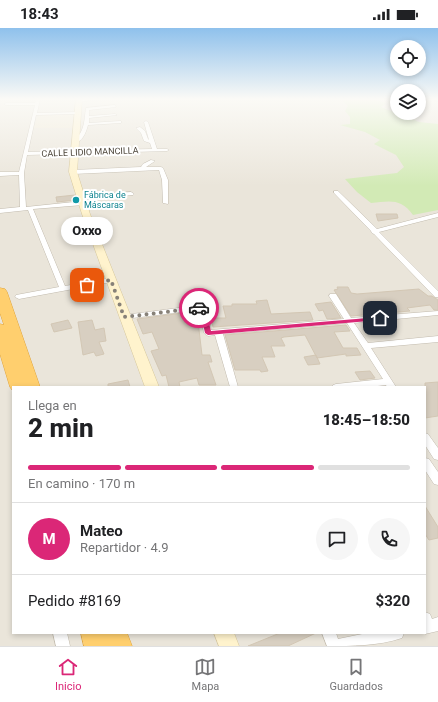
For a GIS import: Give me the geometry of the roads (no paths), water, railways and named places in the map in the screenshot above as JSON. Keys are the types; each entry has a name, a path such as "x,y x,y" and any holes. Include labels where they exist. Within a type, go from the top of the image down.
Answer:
{"highway":[{"path":"0,292 32,386"},
{"path":"0,328 18,386"},
{"path":"93,634 97,646"},
{"path":"115,634 119,646"}],"street":[{"path":"32,128 21,174 27,208 63,289"},
{"path":"76,128 73,172 124,317 152,386"},
{"path":"75,142 80,138 85,128"},
{"path":"138,128 143,132 146,140 153,142"},
{"path":"148,128 155,150"},
{"name":"CALLE LIDIO MANCILLA","path":"25,154 167,150"},
{"path":"142,169 145,164 153,161"},
{"path":"73,172 161,168 165,180 166,203"},
{"path":"0,174 21,174"},
{"path":"336,192 438,295"},
{"path":"0,211 131,194"},
{"path":"374,232 438,215"},
{"path":"19,297 111,280"},
{"path":"333,296 390,384 354,386"},
{"path":"124,317 202,307 208,333 438,313"},
{"path":"218,332 234,386"},
{"path":"366,346 438,339"},
{"path":"426,438 438,456 426,458"},
{"path":"426,463 438,481"},
{"path":"60,634 63,646"},
{"path":"224,634 229,646"},
{"path":"329,634 334,646"},
{"path":"338,646 392,634"}],"place":[{"name":"Fábrica de Máscaras","path":"76,200"},
{"name":"Oxxo","path":"87,285"}]}
